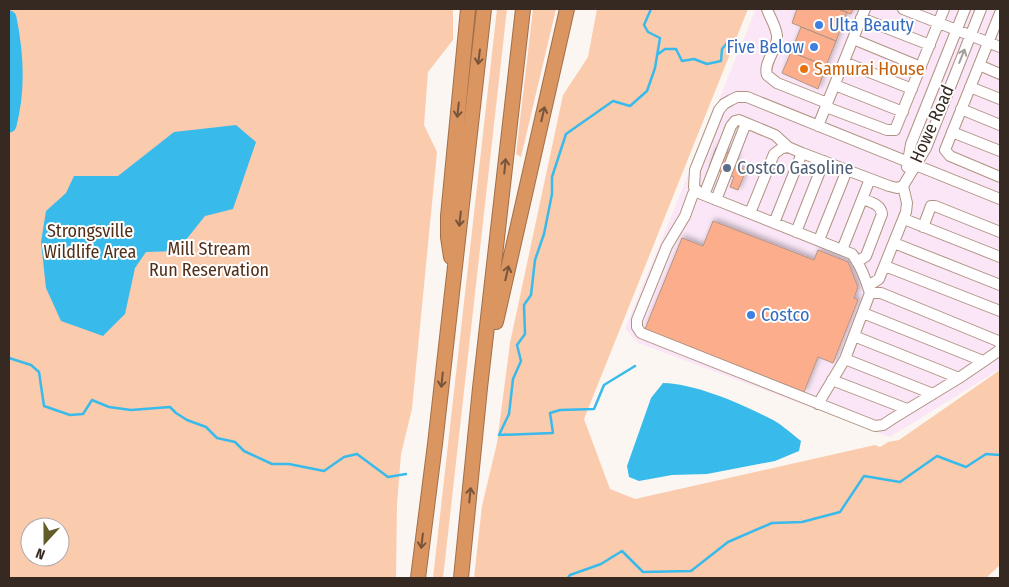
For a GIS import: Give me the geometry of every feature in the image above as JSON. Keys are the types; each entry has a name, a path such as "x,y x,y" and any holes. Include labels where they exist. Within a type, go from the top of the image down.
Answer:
{"highway":[{"path":"454,273 448,237 448,216 468,9"},
{"path":"418,578 484,9"},
{"path":"461,578 480,388 523,9"},
{"path":"480,388 567,9"}],"lane":[{"path":"767,9 777,34 766,68 767,75 777,83 890,131 895,130 897,127 944,9"},
{"path":"903,9 1000,47"},
{"name":"Howe Road","path":"912,163 911,144 966,9"},
{"name":"Howe Road","path":"904,219 907,203 904,183 912,163 926,148 981,9"},
{"path":"818,126 863,13 930,45"},
{"path":"999,19 961,109 946,147 946,153 1000,176"},
{"path":"853,39 921,66"},
{"path":"844,62 912,89"},
{"path":"979,65 1000,74"},
{"path":"834,85 903,112"},
{"path":"970,87 1000,98"},
{"path":"869,290 852,254 716,200 694,187 695,170 715,118 724,104 737,97 746,97 1000,197"},
{"path":"961,109 1000,124"},
{"path":"904,183 897,188 889,186 802,153 788,147 775,135 739,120 735,121 700,192 693,194 682,220 667,246 637,320 638,330 642,334 875,426 883,424 933,394 1000,350"},
{"path":"716,200 746,123"},
{"path":"952,132 1000,151"},
{"path":"750,213 774,154 782,148 788,147"},
{"path":"774,222 802,153"},
{"path":"796,232 824,161"},
{"path":"819,240 847,170"},
{"path":"842,250 870,179"},
{"path":"857,262 866,256 882,214 882,210 878,206 862,199"},
{"path":"923,226 932,206 936,206 1000,232"},
{"path":"818,404 845,359 863,313 869,290 879,279 904,219 1000,257"},
{"path":"894,243 1000,285"},
{"path":"885,266 1000,311"},
{"path":"869,290 881,293 998,341 1000,344"},
{"path":"863,313 983,361"},
{"path":"854,336 959,378"},
{"path":"845,359 933,394"},
{"path":"832,380 908,409"}],"shaded area":[{"path":"756,9 1000,9 1000,369 890,437 638,343 625,329"}],"green space":[{"name":"Mill Stream Run Reservation","path":"9,9 453,9 453,40 428,72 424,125 437,152 412,409 401,454 397,505 396,578 9,578"},
{"path":"497,9 507,9 443,578 433,578"},
{"path":"533,9 556,9 521,157 516,154"},
{"path":"597,9 748,9 584,419 610,489 635,499 875,445 880,447 888,442 899,440 1000,370 1000,565 986,578 474,578 482,506 497,443 510,343 563,95 588,57"}],"water":[{"path":"236,125 256,142 233,209 205,216 177,251 146,252 135,268 125,314 103,336 61,321 46,288 41,242 46,211 66,193 74,176 118,176 174,132"},
{"path":"663,383 676,384 703,391 757,412 785,428 801,441 799,451 775,461 707,474 672,475 639,481 629,477 627,466 651,398"}],"building":[{"name":"Ulta Beauty","path":"797,9 838,9 847,12 836,41 792,23"},
{"path":"838,9 853,9 851,14"},
{"name":"Five Below","path":"801,27 836,41 826,66 791,52"},
{"name":"Samurai House","path":"791,52 826,66 818,89 782,73"},
{"name":"Costco Gasoline","path":"716,148 737,156 734,165 746,170 738,190 730,187 734,177 709,167"},
{"name":"Costco","path":"713,221 814,260 818,250 848,262 858,287 854,298 858,300 833,363 818,357 804,392 645,329 682,238 703,246"}],"waterway":[{"path":"635,366 604,385 594,409 560,410 550,413 553,433 499,435 509,414 513,379 521,361 517,345 525,334 524,305 531,295 535,260 544,234 552,194 552,177 566,134 613,101 630,106 647,91 655,68 660,38 648,32 644,25 651,9"},
{"path":"9,18 15,72 14,99 9,125"},
{"path":"657,55 665,49 676,49 682,61 694,59 707,64 721,61 722,49 728,42"},
{"path":"9,358 31,365 39,372 44,406 70,415 83,414 92,400 109,407 131,410 170,407 187,420 206,427 217,438 235,442 244,451 272,464 289,464 324,471 344,457 357,454 388,477 406,474"},
{"path":"568,578 570,575 601,564 622,551 643,572 691,571 728,542 772,523 802,522 840,512 864,476 900,482 937,456 966,467 986,454 1000,455"}],"place":[{"name":"Ulta Beauty","path":"819,25"},
{"name":"Five Below","path":"814,47"},
{"name":"Samurai House","path":"804,69"},
{"name":"Costco Gasoline","path":"727,168"},
{"name":"Costco","path":"751,315"}],"park label":[{"name":"Strongsville Wildlife Area","path":"90,241"}]}
